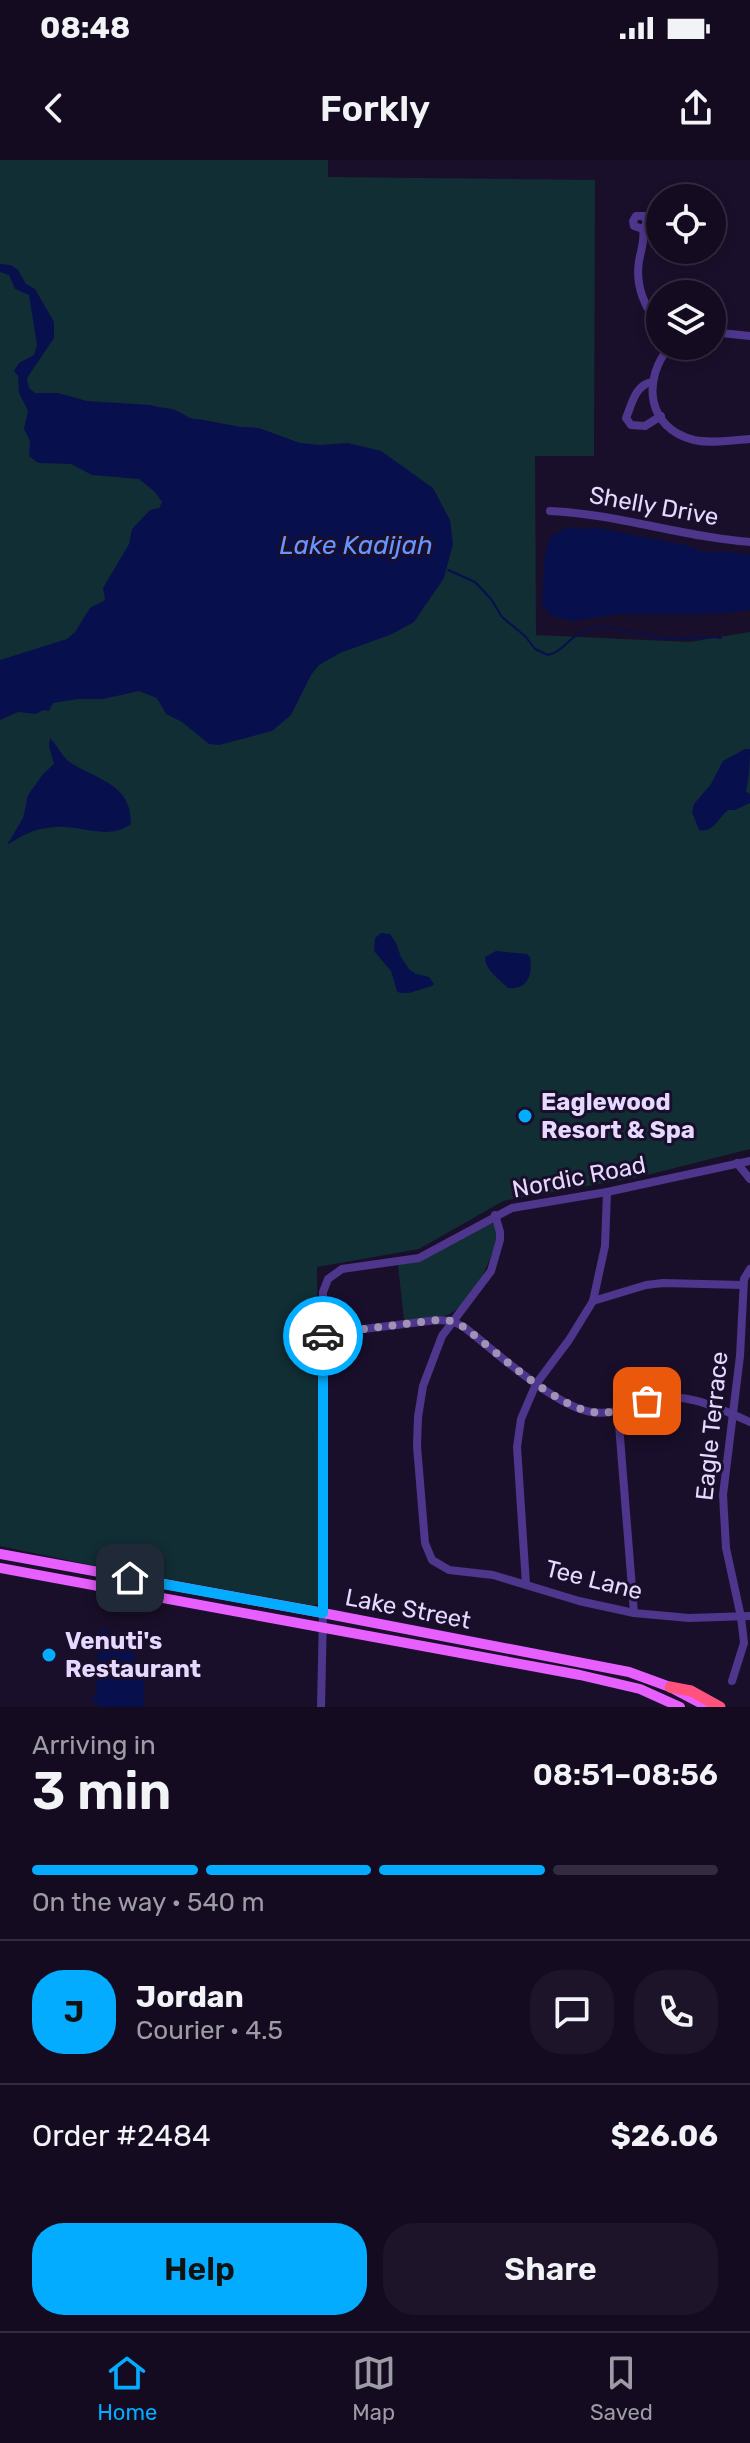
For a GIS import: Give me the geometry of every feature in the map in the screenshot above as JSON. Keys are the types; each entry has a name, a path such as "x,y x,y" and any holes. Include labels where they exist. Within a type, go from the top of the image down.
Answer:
{"highway":[{"path":"670,1687 691,1691 720,1707"}],"main road":[{"name":"Lake Street","path":"0,1554 629,1672 670,1687 708,1707"},
{"name":"Lake Street","path":"0,1568 580,1675 640,1689 680,1707"}],"street":[{"path":"643,229 638,281 646,307"},
{"path":"726,333 750,336"},
{"path":"659,360 652,382 653,401 669,427 697,441 750,439"},
{"path":"652,382 643,384 638,390 626,418 631,425 645,426 661,416"},
{"name":"Shelly Drive","path":"550,511 602,516 750,542"},
{"name":"Nordic Road","path":"323,1334 325,1283 342,1269 419,1258 512,1208 607,1192 750,1161"},
{"path":"737,1163 750,1179"},
{"path":"526,1584 517,1447 521,1419 536,1384 593,1301 605,1246 607,1192"},
{"path":"452,1321 485,1281 495,1261 500,1232 495,1215"},
{"name":"Eagle Terrace","path":"732,1681 744,1643 746,1617 729,1568 723,1522 724,1475 740,1356 743,1285 750,1269"},
{"path":"593,1301 663,1283 743,1285"},
{"path":"321,1707 323,1334 437,1320 452,1321 536,1384 583,1410 618,1412 647,1401 673,1397 698,1400 750,1422"},
{"name":"Tee Lane","path":"452,1321 430,1364 418,1417 417,1446 425,1543 432,1560 449,1570 480,1573 634,1613 689,1618 746,1617"},
{"path":"618,1412 634,1613"}],"green space":[{"path":"0,160 328,160 328,177 595,180 594,456 535,456 536,635 690,642 750,632 750,1149 639,1177 503,1201 419,1249 317,1267 319,1603 306,1610 0,1546"},
{"path":"490,1223 498,1231 492,1254 481,1279 465,1301 442,1317 404,1320 398,1265"}],"water":[{"name":"Lake Kadijah","path":"0,264 11,265 18,270 26,284 35,289 54,322 54,338 27,378 29,388 35,393 58,393 87,401 169,408 194,419 259,428 300,443 348,443 381,451 433,488 450,520 453,544 444,578 414,622 319,665 291,715 272,731 219,745 209,744 182,722 166,714 157,698 139,691 103,699 53,703 49,711 36,714 18,712 0,720 0,660 67,639 75,632 90,608 105,600 103,588 129,544 132,529 150,510 159,508 162,502 139,479 92,475 71,464 38,463 29,456 30,441 24,429 28,411 19,393 18,376 14,371 19,363 34,355 37,345 29,295 15,289 9,275 0,272"},
{"path":"568,527 598,528 686,545 703,552 750,555 750,610 717,614 618,614 573,621 552,616 542,605 545,553 551,536"},
{"path":"50,738 71,763 119,791 130,810 131,824 104,832 47,828 7,845 23,818 28,795 54,764"},
{"path":"750,749 746,791 750,794 750,803 728,810 712,827 699,830 692,812 694,804 711,784 723,761"},
{"path":"381,933 390,934 409,969 429,977 434,984 432,986 409,993 397,991 391,971 374,951 375,938"},
{"path":"496,951 527,954 530,957 530,975 525,984 508,988 493,974 485,957"},
{"path":"105,1629 131,1650 137,1663 133,1662 145,1674 145,1707 98,1707 97,1702 89,1701 96,1695 99,1632"}],"waterway":[{"path":"448,570 475,582 502,617 535,649 548,655 558,651 579,633 595,628 617,628 671,639 721,638"}],"way so far":[{"path":"323,1336 437,1320 452,1321 536,1384 574,1407 594,1413 618,1412 647,1401"}],"place":[{"name":"Eaglewood Resort & Spa","path":"525,1116"},
{"name":"Venuti's Restaurant","path":"49,1655"}],"route":[{"path":"130,1578 323,1613 323,1336"}]}
